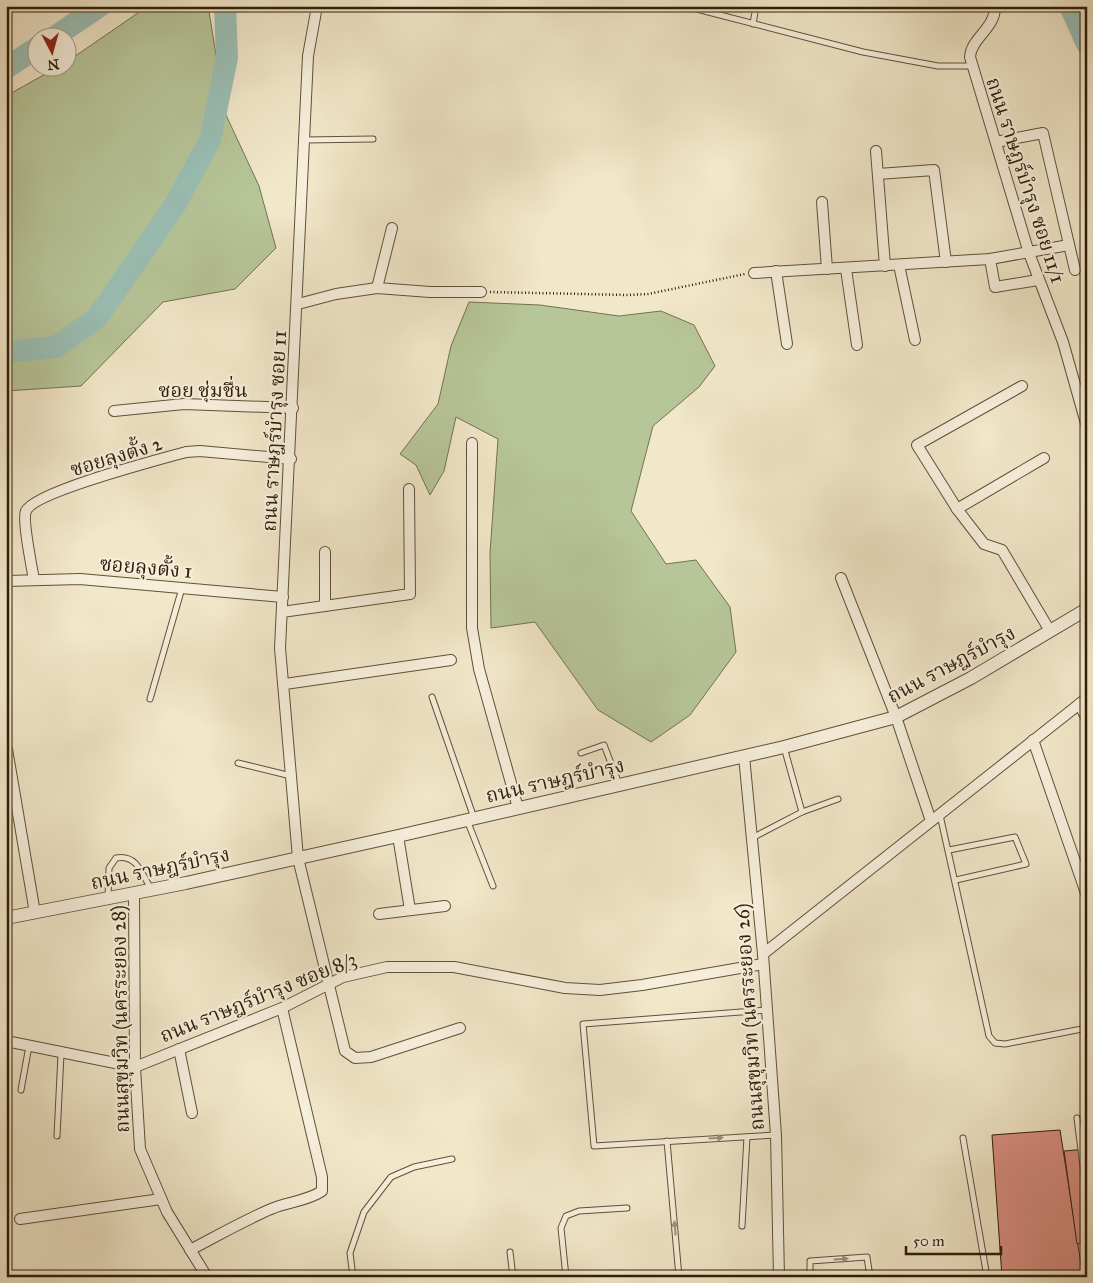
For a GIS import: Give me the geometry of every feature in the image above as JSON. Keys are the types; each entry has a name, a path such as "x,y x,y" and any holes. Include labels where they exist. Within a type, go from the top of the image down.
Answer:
{"street":[{"name":"ถนน ราษฎร์บำรุง ซอย 11","path":"317,6 308,56 291,459 280,648 285,684 298,858 330,984 344,1051 355,1058 371,1057 460,1028"},
{"name":"ถนน ราษฎร์บำรุง ซอย 11/1","path":"995,6 991,23 972,49 970,58 1029,253 1062,342 1087,427"},
{"path":"996,142 1043,133 1075,270"},
{"path":"876,151 885,266"},
{"path":"878,174 934,170 946,262"},
{"path":"822,202 826,269"},
{"path":"377,288 392,228"},
{"path":"754,273 899,266 990,259 1069,245"},
{"path":"990,259 995,287 1038,280"},
{"path":"899,266 915,340"},
{"path":"846,269 857,345"},
{"path":"776,271 787,344"},
{"path":"298,304 336,294 377,288 430,292 481,292"},
{"path":"1022,386 917,445 957,509 984,544 1002,550 1050,631"},
{"name":"ซอย ชุ่มชื่น","path":"114,411 184,404 293,408"},
{"path":"472,443 472,628 478,669 518,808"},
{"name":"ซอยลุงตั้ง 2","path":"34,580 24,515 30,506 46,497 86,482 186,452 200,451 291,459"},
{"path":"957,509 1044,458"},
{"path":"282,612 410,594 409,489"},
{"path":"324,552 325,606"},
{"path":"841,578 896,717 931,821"},
{"name":"ซอยลุงตั้ง 1","path":"6,581 80,579 282,596"},
{"name":"ถนน ราษฎร์บำรุง","path":"6,918 151,890 398,836 784,747 896,717 971,678 1087,609"},
{"path":"285,684 452,660"},
{"path":"763,959 931,821 1083,701 1087,720"},
{"path":"1033,740 1087,896"},
{"path":"7,749 35,912"},
{"name":"ถนนสุขุมวิท (นครระยอง 26)","path":"744,756 763,959 776,1135 779,1277"},
{"path":"398,836 410,910"},
{"name":"ถนนสุขุมวิท (นครระยอง 28)","path":"134,893 134,1066 140,1149 161,1199 207,1277"},
{"path":"379,914 445,906"},
{"name":"ถนน ราษฎร์บำรุง ซอย 8/3","path":"6,1042 60,1054 134,1066 282,1008 343,977 387,967 454,967 565,988 600,990 642,986 763,959"},
{"path":"190,1250 273,1208 312,1197 322,1191 322,1177 282,1008"},
{"path":"179,1049 192,1113"},
{"path":"20,1219 161,1199"}],"lane":[{"path":"685,6 862,52 938,66 972,66"},
{"path":"753,24 756,6"},
{"path":"304,140 373,139"},
{"path":"150,699 182,588"},
{"path":"432,697 493,886"},
{"path":"581,753 604,745 619,785"},
{"path":"784,747 802,812"},
{"path":"238,762 292,777"},
{"path":"752,838 802,812 838,799"},
{"path":"940,814 989,1036 995,1043 1005,1044 1087,1028"},
{"path":"949,850 1015,837 1026,864 956,880"},
{"path":"108,898 108,868 116,858 129,858 135,861 151,890"},
{"path":"766,1010 583,1024 594,1146 776,1135"},
{"path":"21,1090 29,1046"},
{"path":"57,1136 60,1054"},
{"path":"1077,1118 1087,1198"},
{"path":"742,1226 747,1136"},
{"path":"964,1138 988,1277"},
{"path":"667,1141 679,1277"},
{"path":"353,1277 350,1253 364,1212 391,1177 414,1167 452,1159"},
{"path":"566,1277 562,1228 566,1216 579,1211 628,1208"},
{"path":"510,1252 513,1277"},
{"path":"810,1277 810,1261 867,1257 870,1277"}],"path":[{"path":"481,292 628,296 648,294 754,273"}],"green space":[{"path":"148,6 208,6 226,115 259,186 276,248 235,289 163,302 81,386 6,391 6,96 38,78 78,78 78,54"},
{"path":"469,302 540,305 619,316 661,311 694,325 715,366 699,387 653,426 631,511 666,564 696,560 730,607 736,652 690,715 651,742 598,710 535,622 491,628 490,553 498,439 456,417 444,471 430,495 416,465 400,454 438,404 451,346"}],"building":[{"path":"1060,1130 1083,1277 1002,1277 992,1135"},
{"path":"1087,1149 1087,1243 1077,1244 1064,1151"},
{"path":"857,1272 857,1277 819,1277 819,1275"}],"waterway":[{"path":"68,28 100,6"},
{"path":"6,352 56,347 97,318 175,205 210,140 227,58 225,6"},
{"path":"1070,6 1087,44"},
{"path":"6,68 28,54"}]}
